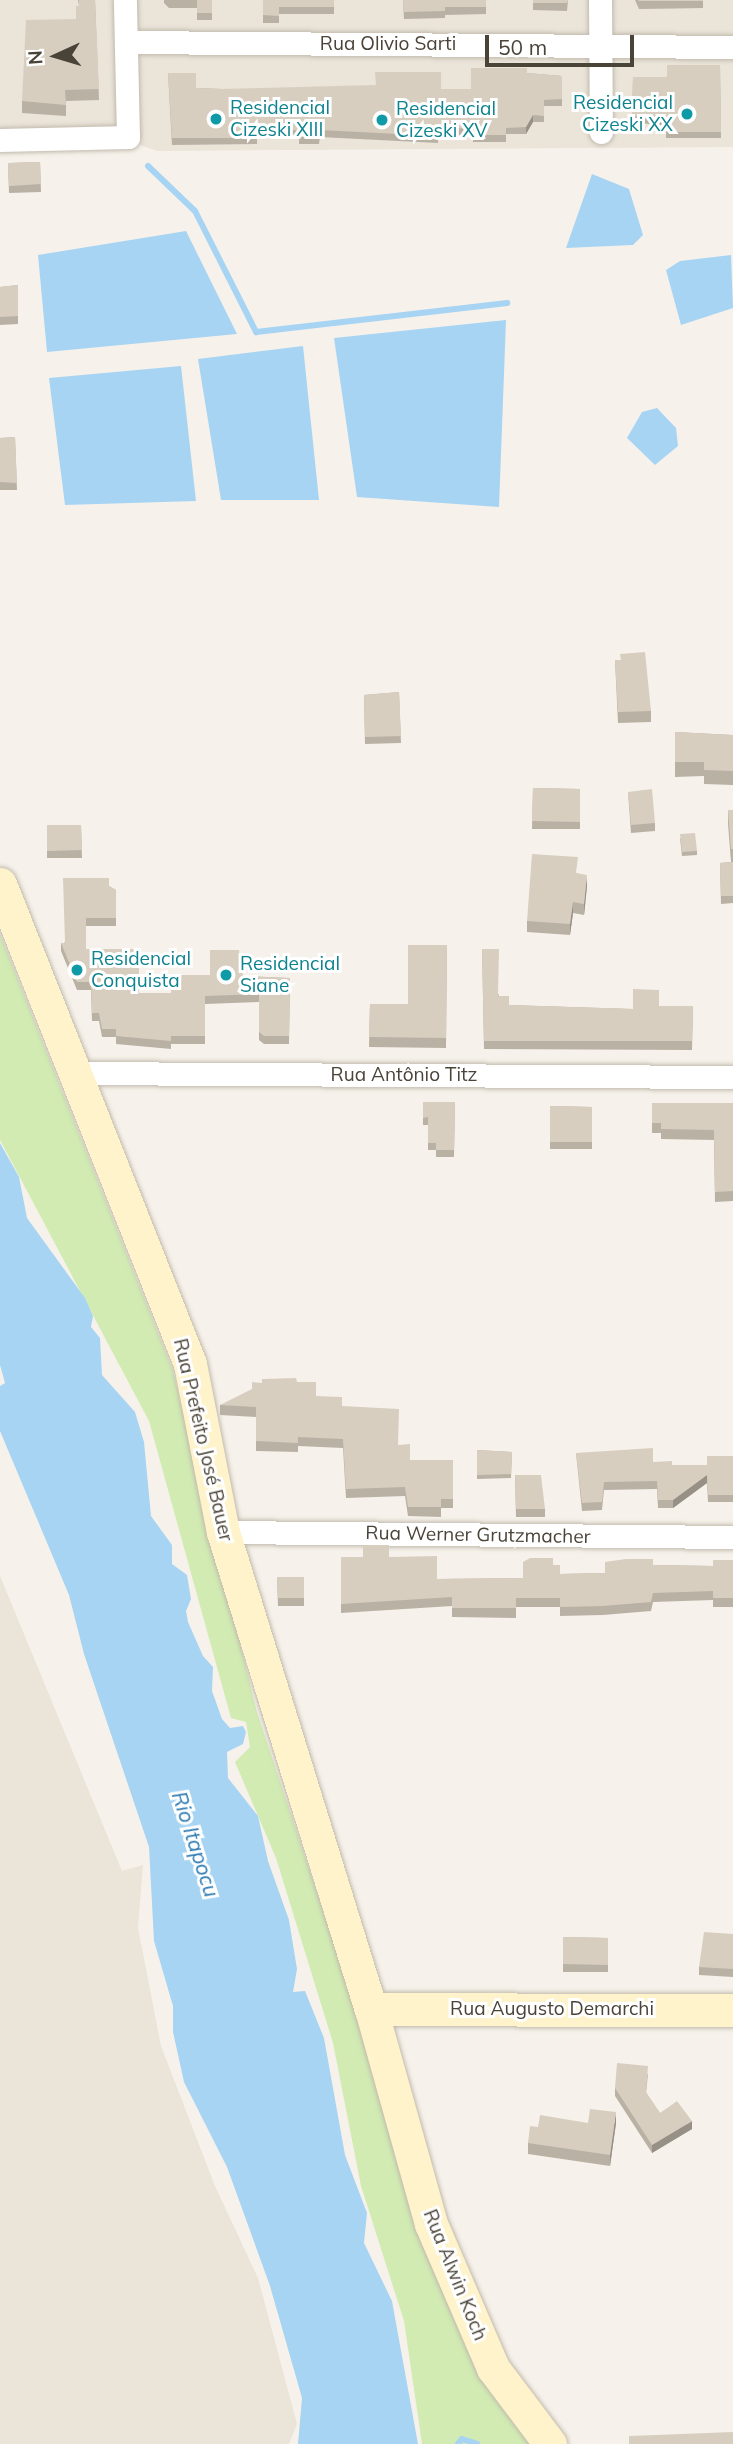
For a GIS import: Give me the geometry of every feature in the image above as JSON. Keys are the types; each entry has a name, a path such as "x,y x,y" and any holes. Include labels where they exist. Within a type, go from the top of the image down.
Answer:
{"street":[{"path":"0,140 128,137 125,0"},
{"path":"600,0 601,132"},
{"name":"Rua Olivio Sarti","path":"126,42 733,47"},
{"name":"Rua Prefeito José Bauer","path":"0,884 190,1364 223,1532 371,2009"},
{"name":"Rua Antônio Titz","path":"75,1073 733,1077"},
{"name":"Rua Werner Grutzmacher","path":"223,1532 733,1537"},
{"name":"Rua Augusto Demarchi","path":"371,2009 733,2010"},
{"name":"Rua Alwin Koch","path":"371,2009 431,2224 493,2368 550,2444"}],"shaded area":[{"path":"0,0 733,0 733,147 157,151 92,128 0,129"},
{"path":"0,1576 122,1871 143,1865 138,1928 161,2046 215,2186 258,2278 297,2424 289,2444 0,2444"}],"green space":[{"path":"0,934 173,1371 257,1712 358,2016 537,2444 422,2444 404,2321 361,2186 333,2043 276,1858 235,1762 250,1747 246,1722 231,1718 149,1421 0,1140"}],"water":[{"path":"592,174 629,189 643,235 633,245 566,248"},
{"path":"186,231 237,334 47,352 38,255"},
{"path":"731,255 733,308 681,325 666,270 680,261"},
{"path":"506,320 499,507 357,497 334,338"},
{"path":"303,346 319,500 221,500 198,359"},
{"path":"181,366 196,501 65,505 49,378"},
{"path":"657,408 676,428 678,446 655,465 627,438 642,412"},
{"name":"Rio Itapocu","path":"0,1143 19,1177 27,1218 85,1298 93,1316 91,1327 100,1338 102,1375 135,1412 144,1442 151,1516 172,1545 172,1564 187,1575 191,1599 186,1611 188,1622 203,1656 213,1667 212,1691 222,1719 230,1728 243,1726 246,1732 243,1744 227,1752 228,1778 258,1816 268,1861 289,1920 297,1969 293,1992 305,1991 324,2038 345,2155 367,2213 364,2243 392,2301 418,2444 298,2444 302,2398 270,2286 227,2167 184,2082 173,2032 173,2006 154,1941 149,1847 84,1654 69,1595 0,1431 0,1386 5,1383 0,1365"}],"building":[{"path":"79,0 95,0 99,89 65,90 66,105 22,101 26,20 76,19"},
{"path":"197,0 212,0 212,13 197,13"},
{"path":"263,0 334,0 334,7 279,7 279,16 263,15"},
{"path":"403,0 486,0 486,7 445,7 445,11 404,12"},
{"path":"533,0 568,0 567,3 533,3"},
{"path":"703,0 703,1 639,1"},
{"path":"667,65 720,65 721,132 666,132 666,120 632,116 633,77 667,77"},
{"path":"471,68 527,68 527,73 562,76 562,99 544,100 544,116 533,115 526,127 506,128 506,135 473,135 473,128 437,129 438,136 320,130 319,137 299,137 299,131 289,129 257,130 257,138 172,138 168,73 196,73 196,88 222,89 376,85 375,72 441,72 441,89 471,89"},
{"path":"40,162 41,184 9,186 8,163"},
{"path":"18,285 18,316 0,317 0,287"},
{"path":"15,437 17,483 0,482 0,438"},
{"path":"645,652 651,711 618,712 615,660 621,660 620,654"},
{"path":"399,692 401,736 365,737 364,695"},
{"path":"675,732 733,735 733,771 704,770 704,762 675,762"},
{"path":"533,788 580,789 580,822 532,821"},
{"path":"652,789 655,823 631,825 628,792"},
{"path":"728,810 733,810 733,849 731,849"},
{"path":"47,825 81,825 82,850 47,851"},
{"path":"695,833 697,851 682,852 680,834"},
{"path":"532,854 578,857 576,873 587,875 584,904 573,902 570,924 527,921"},
{"path":"733,862 733,896 721,896 720,863"},
{"path":"63,878 109,878 109,886 116,890 116,918 86,918 86,949 139,949 139,993 171,993 171,975 210,975 210,950 239,950 243,976 290,978 289,1036 264,1036 259,1032 259,994 205,996 205,1036 171,1036 171,1041 116,1036 116,1029 102,1029 99,1013 92,1013 91,982 77,982 61,943 65,943"},
{"path":"408,945 447,945 446,1038 369,1037 370,1004 408,1004"},
{"path":"482,949 499,949 498,996 509,996 509,1005 633,1009 633,989 659,990 659,1006 693,1006 692,1041 484,1041"},
{"path":"423,1102 455,1102 454,1150 436,1150 436,1143 428,1143 428,1117 423,1118"},
{"path":"652,1103 733,1103 733,1191 715,1192 714,1130 661,1129 661,1123 652,1123"},
{"path":"550,1106 592,1107 592,1142 550,1142"},
{"path":"296,1378 297,1382 316,1382 316,1396 342,1397 342,1406 399,1409 398,1445 410,1444 410,1460 453,1460 453,1499 441,1499 441,1507 408,1507 405,1487 346,1489 343,1439 298,1437 298,1443 256,1441 256,1407 220,1405 252,1389 252,1382"},
{"path":"653,1448 653,1462 672,1461 672,1465 707,1465 707,1456 733,1456 733,1495 708,1495 707,1475 673,1500 658,1500 657,1481 604,1482 602,1502 582,1503 576,1453"},
{"path":"477,1450 512,1452 511,1474 477,1475"},
{"path":"515,1475 541,1475 545,1509 516,1509"},
{"path":"363,1545 389,1545 389,1557 437,1556 437,1579 523,1578 523,1562 530,1558 553,1558 553,1565 560,1565 560,1574 605,1573 605,1562 626,1559 653,1559 653,1565 713,1566 713,1560 733,1560 733,1598 713,1598 713,1591 653,1593 651,1602 603,1606 560,1607 560,1598 516,1598 516,1608 452,1608 452,1597 341,1604 341,1557 363,1557"},
{"path":"277,1577 304,1577 304,1598 278,1598"},
{"path":"704,1932 733,1934 733,1969 699,1967"},
{"path":"563,1937 608,1938 608,1965 563,1964"},
{"path":"617,2063 648,2066 646,2092 660,2113 677,2101 692,2121 652,2145 615,2088"},
{"path":"590,2109 616,2112 610,2155 528,2143 530,2126 538,2127 540,2115 588,2123"},
{"path":"733,2432 733,2444 629,2444 629,2436"}],"waterway":[{"path":"148,166 195,211 256,332 507,303"},
{"path":"458,2444 462,2439 477,2444"}],"place":[{"name":"Residencial Cizeski XX","path":"687,114"},
{"name":"Residencial Cizeski XIII","path":"216,119"},
{"name":"Residencial Cizeski XV","path":"382,120"},
{"name":"Residencial Conquista","path":"77,970"},
{"name":"Residencial Siane","path":"226,975"}]}
